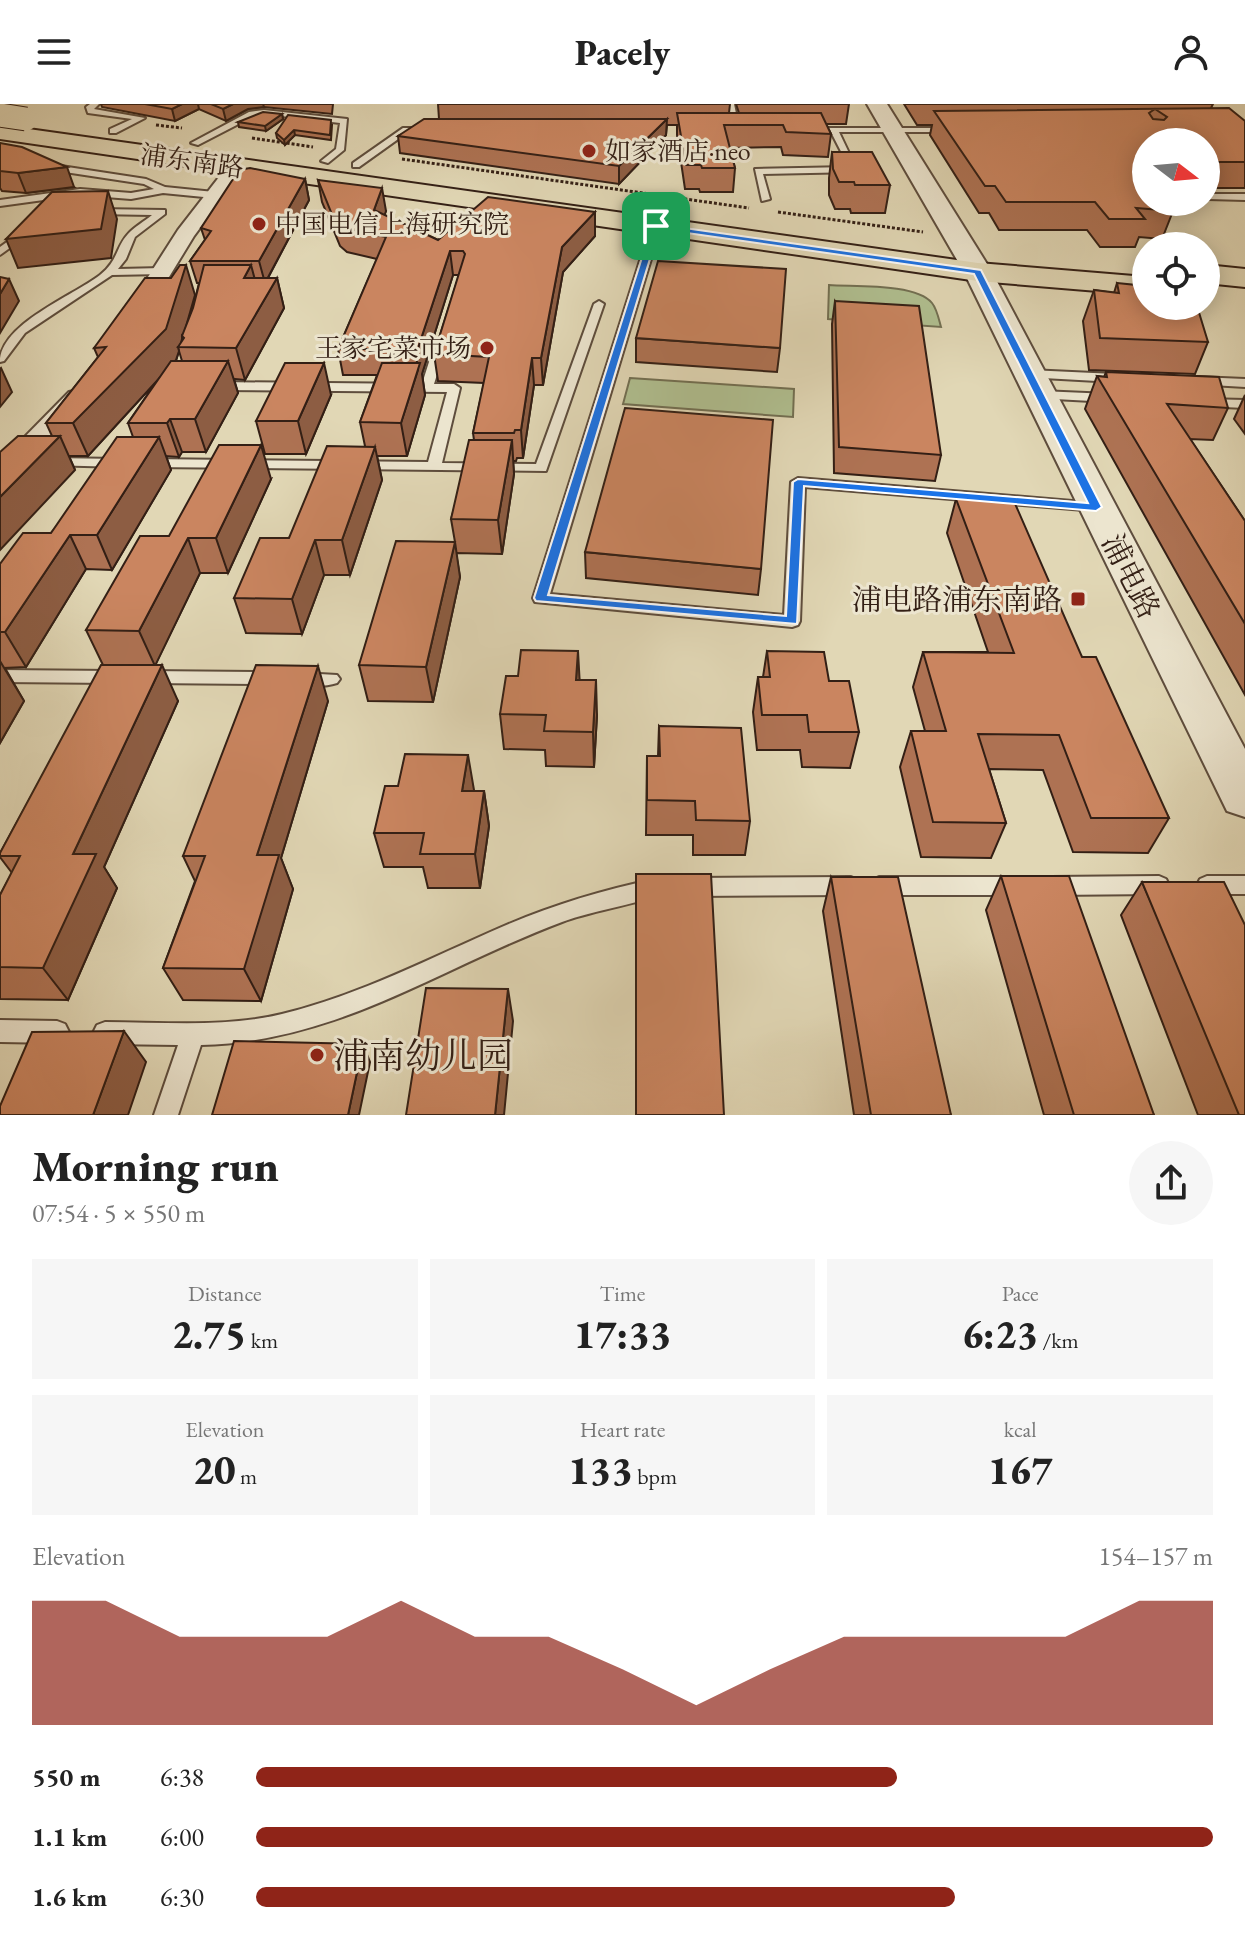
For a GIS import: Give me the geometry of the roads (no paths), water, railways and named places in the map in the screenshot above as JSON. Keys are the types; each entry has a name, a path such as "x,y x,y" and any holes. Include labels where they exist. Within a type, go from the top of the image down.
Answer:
{"main road":[{"name":"浦东南路","path":"0,115 124,126 348,158 966,252 1132,283"},
{"name":"浦东南路","path":"0,132 656,226 1132,266"},
{"path":"1220,275 1245,278"},
{"path":"1220,293 1245,295"}],"street":[{"name":"浦电路","path":"877,104 966,252 1245,797"},
{"path":"120,336 160,282 185,234 236,167"},
{"path":"8,470 89,382"}],"lane":[{"path":"95,104 90,107 91,111 141,118 124,126"},
{"path":"730,104 737,130"},
{"path":"205,138 252,114 264,112 339,119 346,123 348,158 406,130 435,130"},
{"path":"721,130 750,130"},
{"path":"792,130 956,130"},
{"path":"765,199 758,171 855,170 834,130"},
{"path":"38,163 146,182 163,190"},
{"path":"0,203 62,193 131,196 163,190 214,195"},
{"path":"1220,197 1245,197"},
{"path":"0,358 21,331 109,272 121,259 131,236 162,212 90,212"},
{"path":"0,252 33,226"},
{"path":"656,226 541,598 792,621 798,482 1096,507"},
{"path":"109,272 160,282"},
{"path":"8,470 126,463 541,468 599,304"},
{"path":"427,388 444,333"},
{"path":"1034,385 1121,378"},
{"path":"1183,381 1245,383"},
{"path":"1034,385 1119,399"},
{"path":"208,386 454,388 434,466"},
{"path":"1198,402 1245,404"},
{"path":"106,478 126,463 135,450"},
{"path":"0,676 331,679"},
{"path":"0,1031 193,1034 280,1026 356,1001 575,908 618,894 664,887 1245,885"},
{"path":"166,1115 193,1034"}],"place":[{"name":"如家酒店·neo","path":"589,151"},
{"name":"中国电信上海研究院","path":"259,224"},
{"name":"王家宅菜市场","path":"487,348"},
{"name":"浦电路浦东南路","path":"1078,599"},
{"name":"浦南幼儿园","path":"317,1055"}]}
